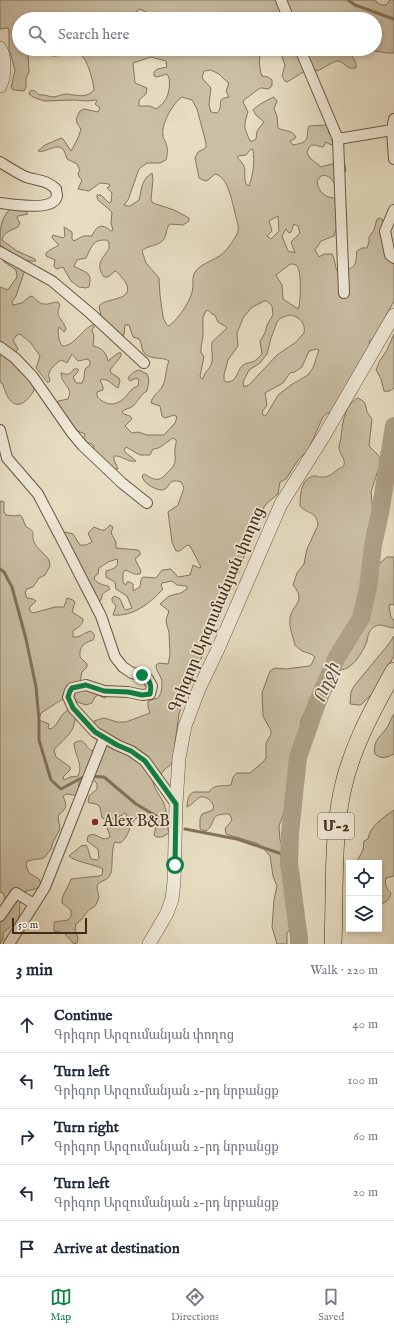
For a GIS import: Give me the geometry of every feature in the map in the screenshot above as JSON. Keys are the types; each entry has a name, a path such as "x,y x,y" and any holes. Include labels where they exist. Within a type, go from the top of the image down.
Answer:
{"highway":[{"name":"Մ-2","path":"333,944 336,825 342,791 352,757 370,714 394,671"}],"street":[{"path":"281,0 285,12"},
{"path":"0,48 4,67 3,80 0,86"},
{"path":"303,56 338,139 344,293"},
{"path":"394,119 392,130 394,159"},
{"path":"338,139 392,130"},
{"path":"0,162 27,177 40,180 52,186 56,189 57,196 55,200 45,206 0,203"},
{"path":"394,210 385,232 390,256 394,258"},
{"path":"0,252 52,281 90,313 144,363"},
{"name":"Գրիգոր Արզումանյան փողոց","path":"149,944 167,913 172,899 176,844 176,804 179,758 185,726 199,689 281,504 325,434 394,315"},
{"path":"0,347 15,358 33,377 72,433 83,446 117,478 147,503"},
{"path":"0,430 7,458 38,494 62,538 101,616 115,657 123,667 132,673 142,675 148,679 152,686 150,694 142,695 128,692 104,691 86,685 72,688 68,697 73,708 95,732 117,745 131,751 145,761 176,804"},
{"path":"9,944 45,887 104,738"},
{"path":"0,916 16,894 34,904"}],"shaded area":[{"path":"0,0 376,0 376,2 381,5 386,5 390,0 394,0 394,53 382,52 382,12 146,12 140,9 136,12 12,12 12,56 28,56 29,72 26,78 26,87 24,91 14,90 11,88 15,70 9,48 9,30 8,28 0,29"},
{"path":"82,56 260,56 259,61 262,76 268,77 272,80 272,86 268,89 260,88 243,102 248,112 245,127 250,141 256,139 257,131 264,122 253,110 274,97 277,101 274,109 277,116 278,128 291,132 295,135 296,138 290,141 293,145 305,141 309,126 327,125 322,113 330,130 328,132 332,136 333,144 331,145 326,142 323,147 313,145 308,149 307,153 310,158 321,167 339,162 345,165 346,171 342,174 337,183 334,183 327,176 321,176 317,181 323,194 329,197 337,198 341,226 336,229 334,236 321,241 315,250 319,257 324,254 332,254 339,274 346,271 354,265 357,251 362,248 367,248 369,237 374,230 377,219 382,219 388,241 394,245 394,301 373,340 370,340 370,347 332,413 327,413 323,417 308,450 298,460 286,479 280,482 278,494 264,507 258,525 242,561 239,573 233,580 218,621 212,631 208,644 190,682 179,714 172,764 153,781 165,807 169,833 162,837 156,837 154,835 156,827 153,823 138,817 124,840 120,843 115,842 110,876 97,885 99,897 98,901 95,906 76,924 75,930 78,938 77,943 74,944 64,933 54,931 54,922 68,920 71,916 71,910 62,903 63,897 71,879 99,876 102,875 103,869 76,860 69,856 81,846 86,845 91,859 97,860 99,858 98,849 87,841 88,836 94,835 104,839 109,838 110,835 107,828 120,825 127,815 125,813 114,818 102,818 99,806 88,802 89,796 97,789 97,784 93,779 80,781 78,786 80,788 80,796 67,794 63,796 66,805 58,816 60,829 51,849 44,858 27,861 26,866 29,873 39,879 41,884 37,888 22,894 20,900 19,917 14,924 3,933 3,939 0,944 0,922 4,917 6,904 3,893 0,892 0,501 4,502 4,512 6,515 20,515 22,517 26,527 33,532 33,540 39,550 49,560 50,566 45,575 39,578 33,587 27,589 25,592 27,598 36,601 29,608 30,611 33,613 55,607 64,607 67,598 75,602 72,612 83,619 83,621 73,631 73,637 78,637 91,631 94,635 93,640 87,642 80,650 80,657 87,664 87,667 82,672 80,682 110,695 104,698 98,695 92,703 86,705 77,702 72,693 41,713 39,720 49,724 48,728 51,729 65,712 68,710 75,712 74,725 72,729 66,738 54,750 56,757 70,767 70,770 63,777 64,780 70,777 78,776 80,772 74,743 83,741 92,751 101,738 94,721 104,718 117,722 126,722 150,713 148,701 158,698 162,688 162,680 156,665 159,663 168,664 170,655 169,632 166,620 169,611 160,604 169,596 181,593 187,589 187,586 177,585 172,581 162,583 161,586 163,589 141,608 127,614 113,615 116,606 112,601 112,598 115,596 120,599 126,610 132,608 127,596 116,589 115,582 106,577 106,571 113,569 116,566 118,562 117,559 108,562 99,568 98,574 95,576 94,579 96,581 108,586 110,589 102,595 101,600 98,601 64,535 65,532 73,534 80,545 86,545 92,542 88,533 94,527 102,530 106,529 110,525 113,527 111,533 116,542 116,548 138,550 140,552 140,555 135,559 141,571 140,574 135,574 125,570 123,573 123,583 126,585 127,582 130,582 133,584 133,591 140,587 143,577 156,578 162,570 171,569 178,577 190,575 193,565 199,568 201,567 190,546 187,545 180,551 176,551 172,542 168,512 178,505 184,488 181,482 173,481 167,488 159,490 147,484 142,476 144,474 153,479 158,479 163,477 170,470 175,462 176,440 173,438 161,447 153,449 150,455 140,455 126,447 124,450 125,452 136,461 130,461 114,456 118,469 114,469 96,454 93,445 90,443 83,443 85,434 73,429 58,404 58,401 68,399 70,393 61,373 69,374 74,369 78,369 78,372 73,377 76,383 82,383 85,369 90,365 88,359 78,361 72,354 67,363 61,360 50,370 50,381 48,383 36,368 40,356 30,342 20,334 17,335 13,340 18,349 16,352 12,351 0,342 0,287 8,290 17,277 16,270 3,261 6,260 25,270 16,296 12,302 13,305 22,303 32,296 42,304 58,302 60,305 58,315 66,329 64,332 59,327 58,329 62,346 71,343 87,328 96,324 92,330 94,336 93,346 103,351 108,361 118,353 121,353 121,356 110,370 111,373 119,378 120,381 118,388 107,380 100,380 103,390 97,392 97,396 102,401 108,404 119,402 133,388 138,386 139,380 136,378 130,381 128,378 131,374 139,370 147,374 149,380 147,391 133,406 122,412 130,416 132,419 125,426 132,433 138,432 147,435 164,435 175,423 177,417 174,415 165,418 162,416 160,406 151,403 164,384 169,361 145,354 142,350 139,339 133,337 129,325 125,325 124,335 121,335 101,316 99,306 102,303 123,296 128,289 121,276 115,271 108,277 104,277 101,273 100,262 109,249 109,243 107,240 96,242 86,258 77,260 74,266 89,275 89,287 86,288 79,287 71,281 63,267 56,269 54,266 55,260 46,256 47,252 59,245 52,238 53,235 63,238 65,236 64,227 72,232 72,239 74,241 83,236 92,236 96,229 100,226 103,226 111,231 113,230 111,223 112,212 97,198 97,195 101,195 109,203 111,202 112,193 107,188 110,186 109,184 100,183 89,191 78,189 82,180 78,173 80,170 77,164 67,159 63,149 56,147 45,151 38,151 45,145 61,138 71,151 81,129 76,120 80,111 84,109 98,112 100,108 95,104 97,101 96,100 44,101 29,94 30,91 33,90 39,95 52,97 67,94 81,96 88,95 94,90 89,69","holes":["151,57 166,61 167,67 157,69 154,72 154,76 157,77 167,74 170,84 166,99 156,109 150,106 139,106 139,100 146,94 147,88 135,83 133,63","211,70 219,74 229,83 226,91 229,97 222,99 217,113 211,112 209,105 211,88 202,78 204,71","182,97 192,100 197,109 206,143 206,147 198,152 195,158 199,178 205,181 215,174 223,179 231,196 238,229 235,238 224,253 197,269 193,278 193,287 188,303 181,314 169,326 166,324 163,317 159,278 146,263 142,251 162,242 170,224 183,225 189,221 189,218 174,210 153,203 151,200 153,179 152,173 144,181 139,200 130,206 124,205 128,200 139,169 147,163 160,163 166,160 167,148 163,137 163,130 166,120 175,104","251,149 253,150 254,159 252,177 249,186 246,184 245,168 237,157 246,155","278,216 279,231 271,239 267,236 272,231 269,221","294,224 298,226 300,233 291,242 295,253 288,251 282,236 286,229 289,233 291,232","290,264 296,265 298,268 300,286 300,300 298,309 283,299 282,285 276,275","264,301 267,301 272,306 273,315 260,341 262,354 255,361 242,366 236,378 226,382 224,380 224,375 228,360 238,346 237,333 243,318 251,308","208,310 215,315 218,322 227,328 212,342 212,362 203,379 200,376 204,357 201,352 201,347 203,336 203,317","291,315 302,321 304,333 296,342 277,355 249,385 244,387 243,382 249,370 260,363 267,354 277,322 285,316","319,350 313,368 308,375 278,395 267,414 265,416 263,415 262,412 267,405 265,393 283,383 290,373 295,372 302,367 309,351"]},
{"path":"352,56 356,68 350,68 336,61 317,71 313,68 309,69 287,82 282,76 285,65 282,57"},
{"path":"10,209 24,210 28,214 18,216 17,218 20,223 18,227 6,233 2,240 17,251 35,259 36,261 22,259 0,245 1,225 4,217"},
{"path":"394,334 394,388 389,391 384,391 381,379 376,370"},
{"path":"0,351 33,384 33,392 26,401 21,404 13,403 10,400 3,384 0,382"},
{"path":"358,398 365,403 367,412 372,419 369,446 380,457 379,467 371,492 373,511 367,533 371,544 366,554 363,579 363,596 364,598 373,599 376,568 387,557 394,557 394,605 390,604 389,607 391,618 394,620 394,628 380,625 374,627 369,632 367,641 356,660 348,667 338,670 341,662 355,643 353,629 347,629 301,720 299,737 292,751 294,785 279,826 280,840 285,853 283,865 287,882 285,896 293,915 294,925 287,933 287,944 277,944 272,927 274,900 277,886 273,876 270,856 261,846 256,843 226,834 225,829 232,820 229,814 222,814 215,817 206,831 200,829 200,819 202,814 213,810 214,808 212,803 205,797 200,797 187,807 187,803 191,793 209,792 216,786 231,785 233,777 237,773 250,773 263,762 266,758 266,743 271,731 263,716 262,693 270,671 275,668 286,669 309,666 315,657 302,651 295,645 290,626 291,615 299,600 297,591 293,585 297,573 304,564 307,549 318,525 316,517 300,506 300,497 304,483 310,477 327,476 343,466 344,461 339,445 343,422 350,405"},
{"path":"394,636 394,656 372,694 360,705 350,704 351,692 354,686"},
{"path":"394,714 394,754 387,757 377,756 374,749 376,742 388,726"},
{"path":"394,810 394,876 386,878 386,886 391,893 389,899 382,904 382,860 358,860 363,850 364,841 368,839 374,826"}],"waterway":[{"path":"348,0 355,5 374,12"},
{"path":"382,15 394,19"},
{"name":"Ողջի","path":"299,944 289,863 290,833 298,757 317,703 337,657 361,618 368,588 373,545 380,513 394,426"},
{"path":"0,569 4,572 12,587 26,639 36,687 39,740 51,780 61,789 85,776 104,777 136,804 168,823"},
{"path":"185,829 237,839 282,854 289,863"}],"place":[{"name":"Alex B&B","path":"95,822"}],"route":[{"path":"142,675 148,679 152,686 150,694 142,695 128,692 104,691 86,685 72,688 68,697 73,708 95,732 117,745 131,751 145,761 176,804 175,865"}]}
